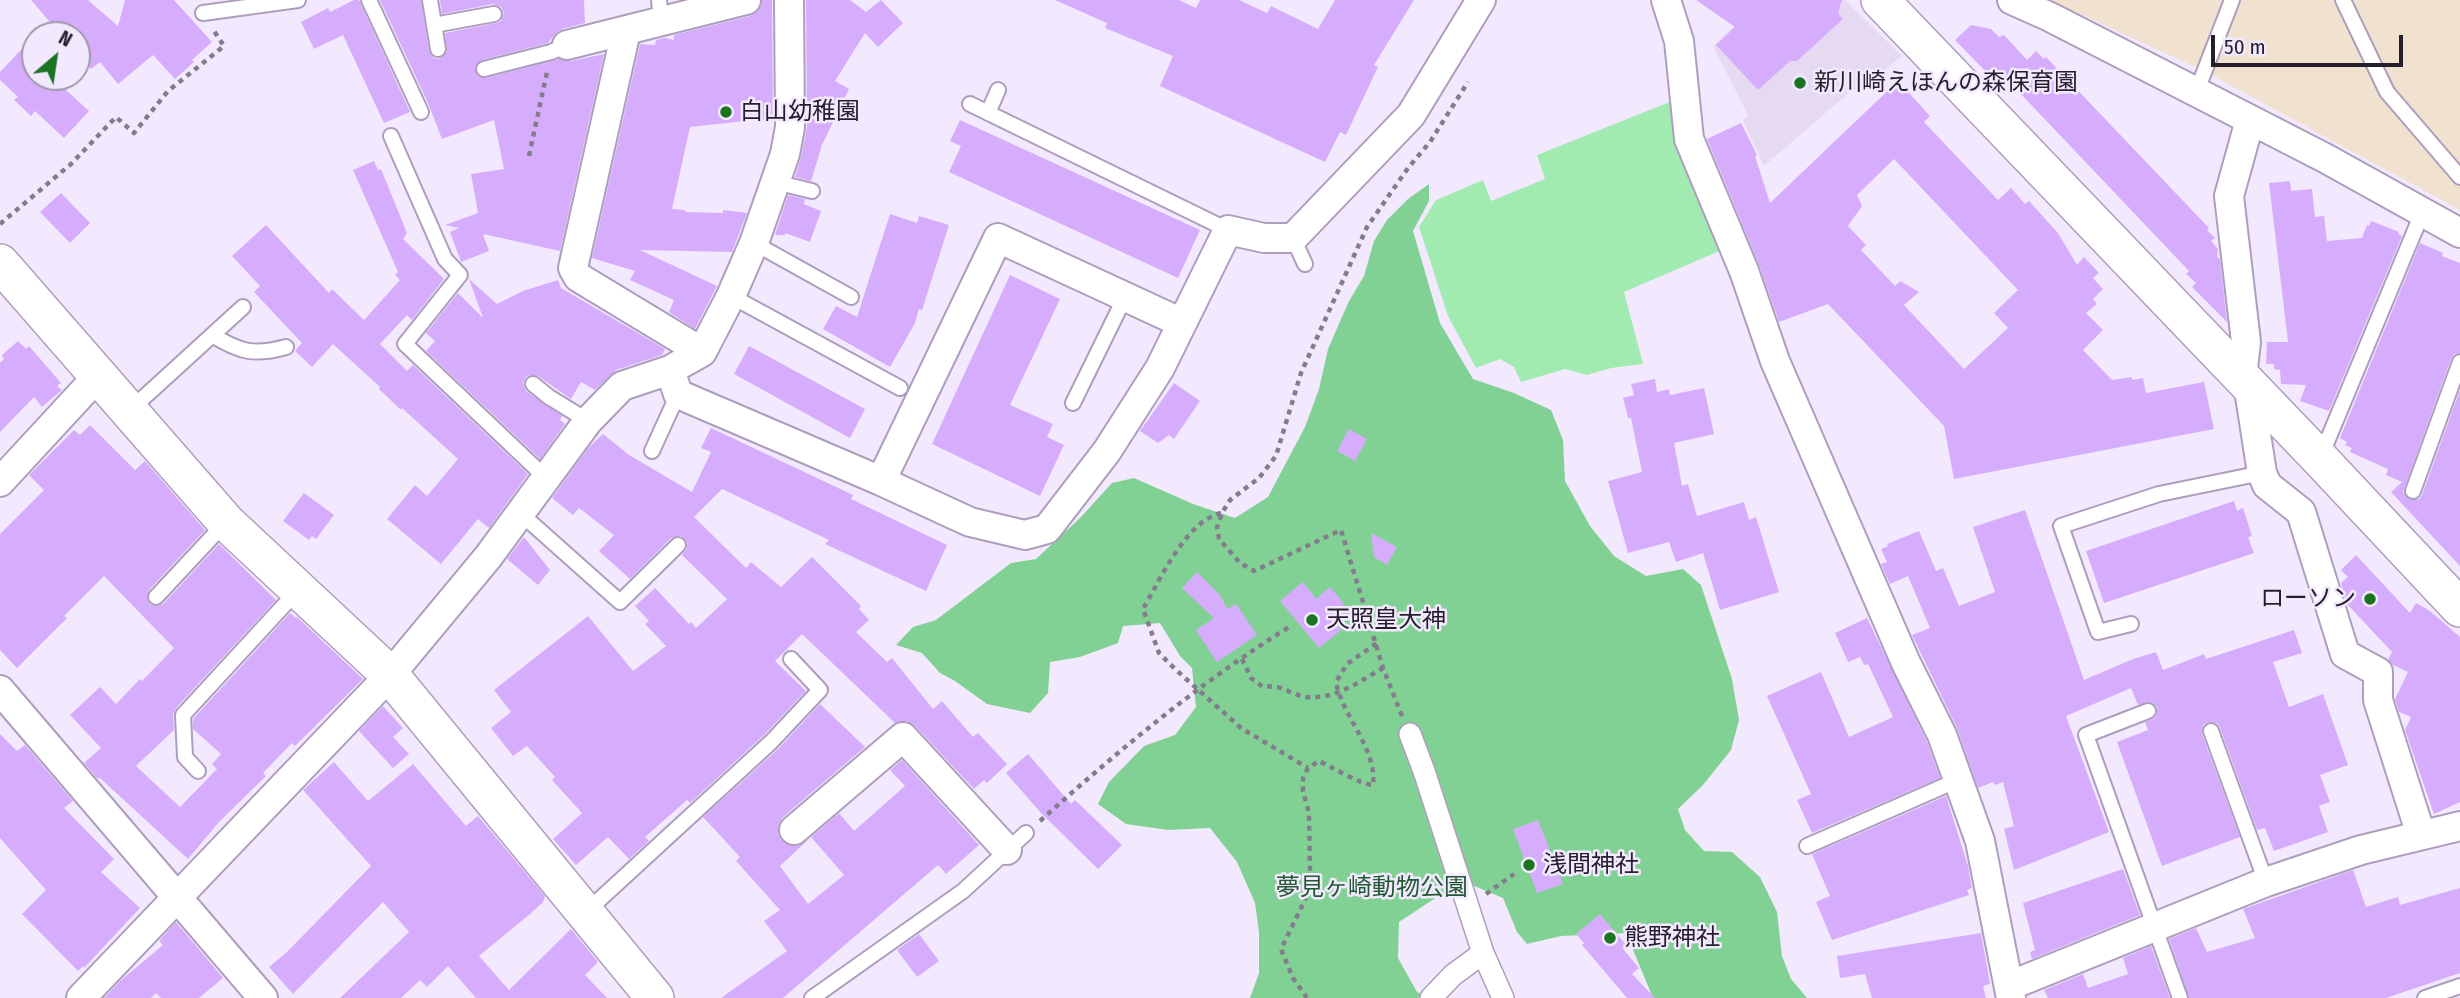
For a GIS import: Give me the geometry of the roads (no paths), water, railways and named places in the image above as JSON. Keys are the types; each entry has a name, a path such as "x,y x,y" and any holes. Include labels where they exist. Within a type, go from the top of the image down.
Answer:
{"street":[{"path":"559,48 626,31 660,11 746,0"},
{"path":"674,382 702,352 731,296 754,243 785,154 790,127 789,0"},
{"path":"81,998 390,675 488,557 588,421 622,386 674,382 970,522 1025,535 1048,529 1107,451 1153,379 1228,230 1264,238 1293,238 1411,116 1481,0"},
{"path":"1666,0 1679,41 1689,138 1744,271 1775,361 1901,652 1942,735 1980,841 2010,992 2266,882 2361,850 2460,826"},
{"path":"1880,0 2460,608"},
{"path":"2012,0 2050,16 2250,120 2460,233"},
{"path":"626,31 573,268 578,277 702,352"},
{"path":"2250,120 2229,195 2246,342 2245,380 2262,473 2267,485 2301,512 2346,654 2378,672 2378,700 2421,835"},
{"path":"881,481 998,238 1182,323"},
{"path":"0,263 226,523 390,675 654,998"},
{"path":"0,482 97,377"},
{"path":"0,690 264,998"},
{"path":"1410,734 1483,953 1503,998"},
{"path":"794,830 903,737 1017,841"},
{"path":"1431,998 1453,975 1483,953"}],"lane":[{"path":"203,13 298,0"},
{"path":"369,0 421,112"},
{"path":"430,0 438,49"},
{"path":"2196,93 2232,0"},
{"path":"2343,0 2387,92 2460,177"},
{"path":"434,25 494,14"},
{"path":"484,69 559,48"},
{"path":"988,113 998,90"},
{"path":"970,104 1228,230"},
{"path":"391,136 444,259 460,275 405,344 545,477"},
{"path":"775,182 812,191"},
{"path":"2320,459 2423,211"},
{"path":"1293,238 1305,264"},
{"path":"754,243 851,296"},
{"path":"731,296 900,388"},
{"path":"1073,403 1125,297"},
{"path":"128,411 243,307"},
{"path":"212,335 232,347 253,353 286,347"},
{"path":"2413,491 2460,362"},
{"path":"652,451 674,382"},
{"path":"533,384 588,421"},
{"path":"2130,624 2098,632 2061,526 2160,495 2262,473"},
{"path":"519,512 620,602 678,545"},
{"path":"156,597 226,523"},
{"path":"198,771 185,757 183,715 298,590"},
{"path":"586,912 771,742 820,690 791,659"},
{"path":"2148,711 2086,735 2180,998"},
{"path":"2211,731 2266,882"},
{"path":"1807,846 1958,780"},
{"path":"813,998 963,891 1017,841"},
{"path":"2425,998 2460,986"}],"place":[{"name":"新川崎えほんの森保育園","path":"1800,83"},
{"name":"白山幼稚園","path":"726,112"},
{"name":"ローソン","path":"2370,599"},
{"name":"天照皇大神","path":"1312,620"},
{"name":"浅間神社","path":"1529,865"},
{"name":"熊野神社","path":"1610,938"}],"park label":[{"name":"夢見ヶ崎動物公園","path":"1372,888"}]}
